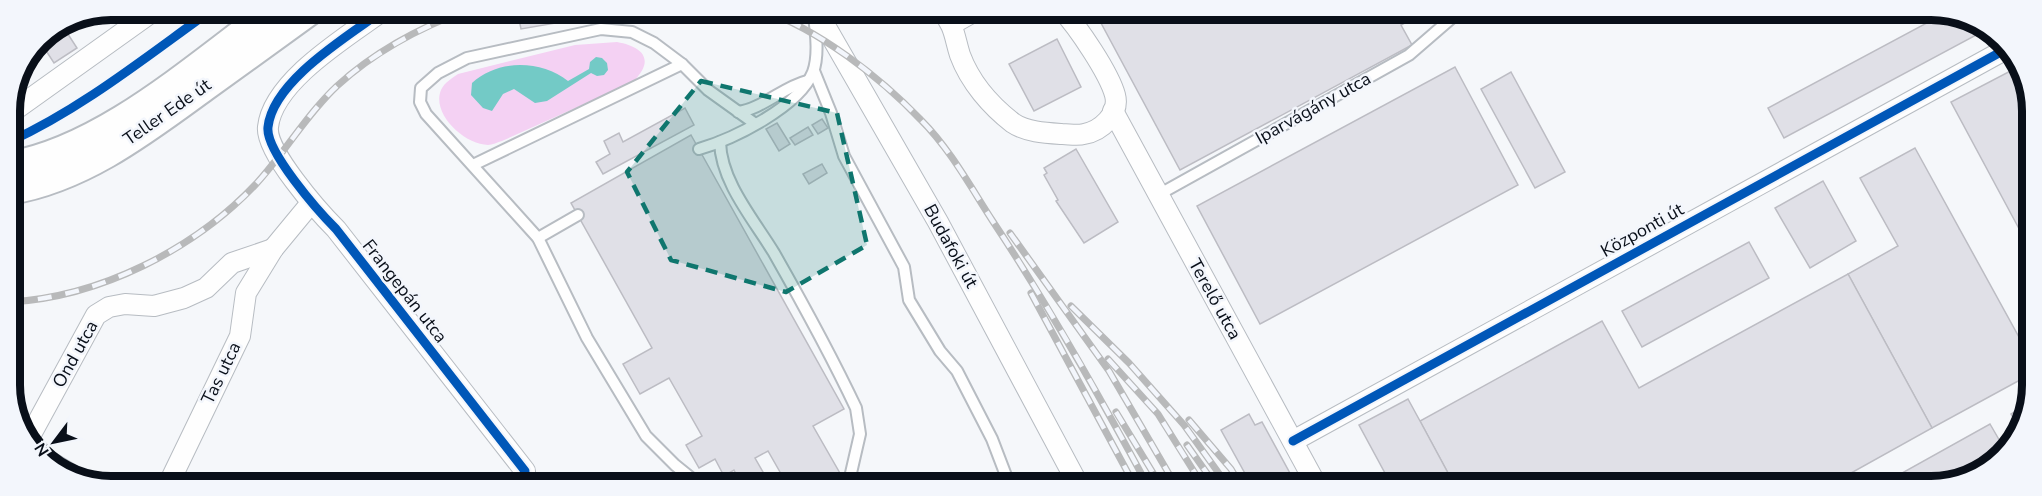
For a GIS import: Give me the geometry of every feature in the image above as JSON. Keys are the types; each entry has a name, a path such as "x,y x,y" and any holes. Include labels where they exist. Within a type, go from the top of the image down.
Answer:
{"main road":[{"name":"Teller Ede út","path":"20,163 61,152 97,136 260,20"},
{"name":"Teller Ede út","path":"20,187 83,166 138,135 297,20"}],"street":[{"path":"20,106 141,20"},
{"name":"Frangepán utca","path":"370,20 317,58 294,80 278,102 268,128 279,157 311,203 336,229 525,471"},
{"name":"Budafoki út","path":"821,20 938,222 1074,476"},
{"path":"948,20 961,56 977,86 993,106 1016,125 1040,133 1083,135 1100,129 1113,111"},
{"name":"Terelő utca","path":"1071,20 1077,26 1115,96 1113,111 1312,476"},
{"name":"Központi út","path":"1293,441 2001,52"},
{"name":"Tas utca","path":"172,476 240,336 246,293 273,249 311,203"},
{"name":"Ond utca","path":"32,432 96,315 109,307 125,304 154,306 184,298 206,288 232,263 273,249"}],"lane":[{"path":"699,149 720,142 788,103 808,81 814,70 817,37 816,20"},
{"name":"Iparvágány utca","path":"1158,195 1408,55 1449,20"},
{"path":"689,476 646,436 587,338 538,238 426,114 420,102 421,88 438,73 467,58 601,30 632,32 654,43 682,64 708,90 754,123"},
{"path":"473,165 682,64"},
{"path":"814,70 831,112 844,156 904,267 909,300 940,351 957,371 992,439 1006,476"},
{"path":"738,112 748,111 792,85 808,81"},
{"path":"720,142 720,155 729,178 774,254 856,408 860,434 850,476"},
{"path":"538,238 578,215"}],"highlighted area":[{"path":"701,81 837,113 867,245 786,292 671,260 627,172"}],"shaded area":[{"path":"617,42 640,51 645,61 640,74 633,82 502,141 488,145 470,140 452,127 441,109 439,99 441,90 458,74 575,45"}],"water":[{"path":"596,57 602,58 607,63 608,70 604,75 597,76 591,73 547,101 535,103 514,89 503,94 492,111 483,108 471,95 472,83 482,75 507,66 533,66 557,74 568,81 589,69 590,62"}],"building":[{"path":"519,20 555,20 556,23 521,29"},
{"path":"1099,20 1410,20 1401,25 1412,45 1180,170"},
{"path":"1932,20 1960,24 1979,33 1784,138 1768,108"},
{"path":"66,31 77,48 54,63 45,48"},
{"path":"1057,39 1081,87 1034,111 1009,64"},
{"path":"1455,67 1518,185 1260,324 1197,206"},
{"path":"2013,70 2021,93 2022,111 2022,234 1951,102"},
{"path":"1511,72 1565,172 1535,188 1481,89"},
{"path":"685,108 694,125 603,174 596,162 610,154 604,141 619,133 623,142"},
{"path":"822,119 828,128 818,134 812,125"},
{"path":"777,123 790,144 779,151 766,129"},
{"path":"808,127 813,135 795,145 790,138"},
{"path":"691,135 844,409 813,426 841,475 782,476 768,451 755,458 765,476 737,476 734,470 724,476 715,459 699,468 686,445 702,436 669,378 640,394 623,364 652,348 571,203"},
{"path":"1915,148 2022,343 2022,379 1932,428 1848,274 1898,246 1860,178"},
{"path":"1076,149 1118,222 1084,243 1056,201 1058,200 1044,175 1047,173 1044,168"},
{"path":"822,164 827,173 809,184 803,174"},
{"path":"1823,181 1856,241 1810,268 1775,208"},
{"path":"1749,242 1769,278 1642,347 1622,311"},
{"path":"1848,274 1932,428 1846,476 1450,476 1420,421 1602,321 1639,388"},
{"path":"1408,399 1450,476 1387,476 1359,425"},
{"path":"2019,409 2015,421 2011,414"},
{"path":"1249,414 1255,425 1262,422 1292,476 1246,476 1221,430"},
{"path":"1990,424 2001,444 1991,454 1966,470 1937,476 1904,476 1902,473"}],"railway":[{"path":"20,301 78,291 111,280 175,249 232,208 256,184 315,109 351,74 383,51 442,20"},
{"path":"787,20 826,42 867,71 905,104 941,143 968,181 1053,318 1142,476"},
{"path":"1010,233 1109,371 1170,476"},
{"path":"1031,293 1130,476"},
{"path":"1071,306 1129,363 1184,425 1221,476"},
{"path":"1108,359 1158,414 1197,476"},
{"path":"1116,412 1155,476"},
{"path":"1189,420 1235,476"},
{"path":"1187,445 1209,476"}],"cycle path":[{"path":"20,136 89,97 198,20"},
{"path":"369,20 315,60 283,92 273,110 268,127 269,138 294,181 336,229 525,471"},
{"path":"1293,441 2001,52"}]}
